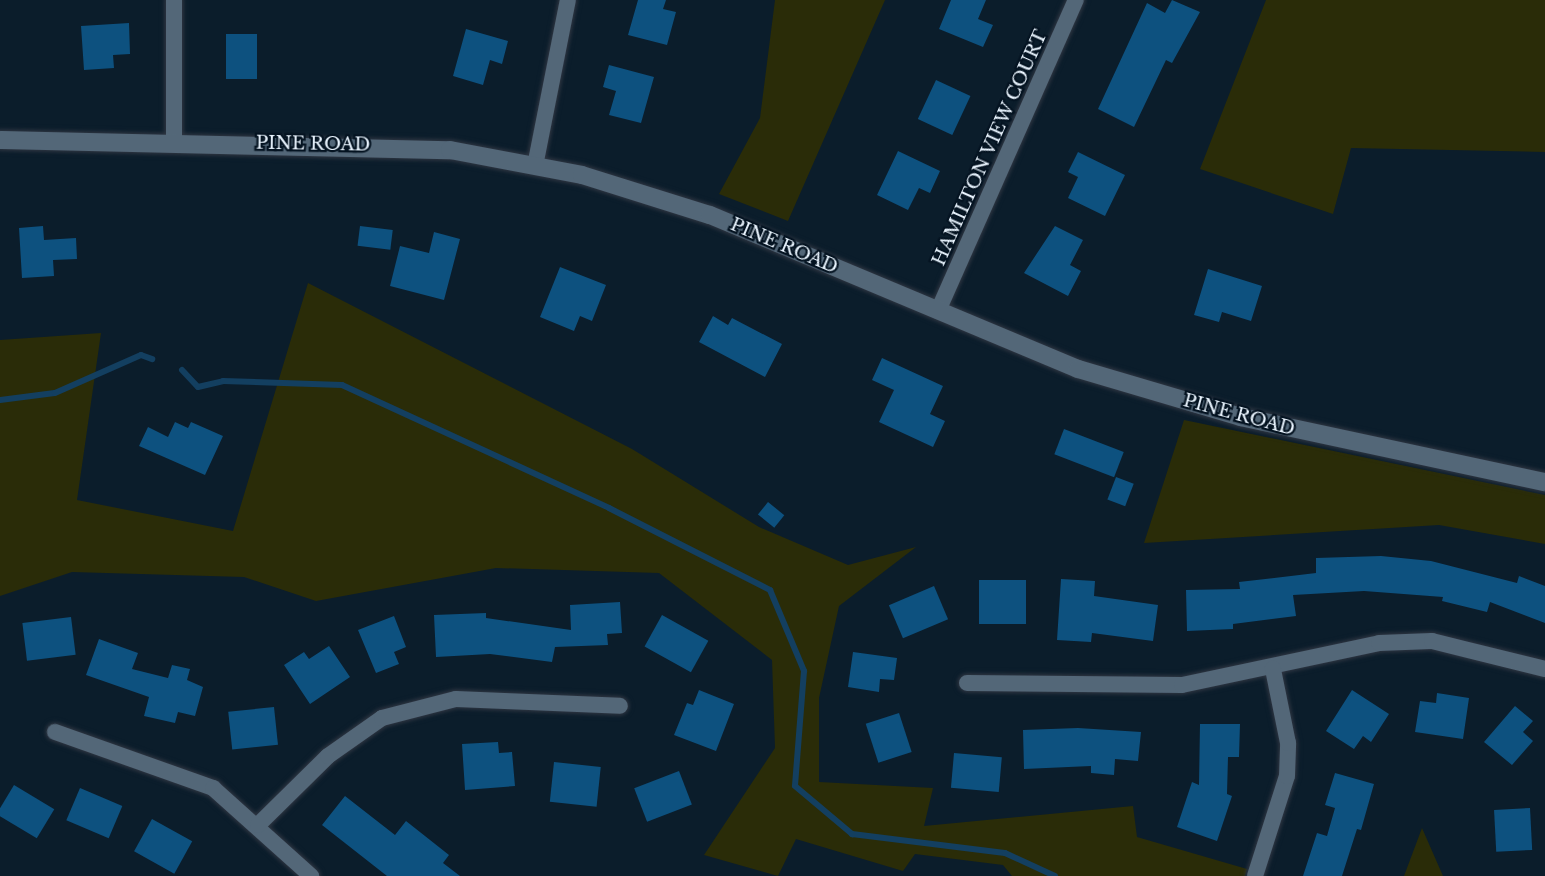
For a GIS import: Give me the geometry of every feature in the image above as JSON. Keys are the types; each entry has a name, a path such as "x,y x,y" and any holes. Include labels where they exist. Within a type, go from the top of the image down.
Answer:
{"street":[{"path":"174,0 174,142"},
{"path":"535,166 568,0"},
{"name":"HAMILTON VIEW COURT","path":"938,311 1077,0"},
{"name":"PINE ROAD","path":"0,140 174,142 450,150 535,166 710,215 1078,369 1241,417 1545,482"},
{"path":"967,683 1182,685 1273,669 1379,644 1432,641 1545,669"},
{"path":"1255,876 1287,776 1287,743 1273,669"},
{"path":"258,825 328,756 382,718 456,699 620,706"},
{"path":"55,732 213,788 258,825 311,876"}],"green space":[{"path":"775,0 885,0 788,221 719,194 760,118"},
{"path":"1266,0 1545,0 1545,152 1351,148 1333,214 1200,169"},
{"path":"308,283 632,449 759,527 848,565 916,547 839,606 819,698 819,782 933,788 924,826 1133,806 1137,837 1247,869 1245,876 1012,876 1003,865 915,854 903,871 796,839 778,876 704,855 775,748 772,660 659,573 496,568 316,601 244,577 72,572 0,596 0,340 101,333 77,500 233,531"},
{"path":"1184,420 1545,495 1545,544 1439,525 1144,543"},
{"path":"1422,828 1443,876 1404,876"}],"building":[{"path":"638,0 666,0 663,9 676,12 667,45 628,35"},
{"path":"951,0 986,0 978,19 993,25 983,47 939,29"},
{"path":"1172,0 1200,12 1172,63 1166,60 1134,127 1098,109 1147,3 1165,13"},
{"path":"129,23 130,54 113,55 114,68 84,70 81,26"},
{"path":"466,29 508,41 502,64 490,60 483,85 453,76"},
{"path":"226,34 257,34 257,79 226,79"},
{"path":"609,65 654,77 641,123 609,115 616,91 603,87"},
{"path":"936,80 970,96 952,135 918,119"},
{"path":"898,151 940,171 930,193 919,188 908,210 877,195"},
{"path":"1078,152 1125,175 1105,216 1068,198 1078,177 1068,172"},
{"path":"43,226 44,240 76,238 77,259 53,260 54,276 22,278 19,228"},
{"path":"360,226 393,230 390,250 358,246"},
{"path":"1055,226 1083,240 1070,265 1081,271 1068,296 1024,273"},
{"path":"434,232 460,239 444,300 390,286 400,246 429,253"},
{"path":"560,267 606,285 592,321 580,316 574,331 540,317"},
{"path":"1208,269 1262,286 1251,321 1222,312 1219,322 1194,315"},
{"path":"713,316 728,325 732,318 782,344 765,377 699,342"},
{"path":"882,358 943,386 930,414 945,421 933,447 879,422 894,390 872,380"},
{"path":"175,422 188,428 191,422 223,436 205,475 139,446 148,427 168,437"},
{"path":"1064,429 1124,452 1114,477 1054,454"},
{"path":"1116,477 1134,484 1125,506 1107,499"},
{"path":"768,502 784,515 774,528 758,514"},
{"path":"1381,556 1431,561 1517,583 1519,576 1545,586 1545,623 1490,602 1487,612 1442,601 1443,597 1364,591 1293,595 1296,616 1233,624 1233,629 1187,631 1186,590 1240,589 1239,582 1316,573 1316,558"},
{"path":"1061,579 1095,581 1094,596 1158,605 1153,641 1092,633 1091,642 1057,640"},
{"path":"979,580 1026,580 1026,624 979,624"},
{"path":"934,586 948,619 903,638 889,605"},
{"path":"620,602 622,633 607,634 608,645 555,647 552,662 490,654 436,657 434,615 486,613 486,618 571,630 570,605"},
{"path":"662,615 708,641 691,672 645,646"},
{"path":"394,616 406,647 394,652 399,664 376,673 358,630"},
{"path":"71,617 76,655 27,661 22,623"},
{"path":"99,639 138,653 132,669 168,678 172,665 190,669 187,680 203,687 195,716 178,712 175,723 144,716 149,697 86,675"},
{"path":"329,646 350,677 310,704 284,665 304,652 309,659"},
{"path":"853,652 897,658 894,680 880,679 879,692 848,687"},
{"path":"699,690 734,704 716,751 674,735 687,703 693,705"},
{"path":"1352,690 1389,714 1371,742 1363,736 1354,749 1326,731"},
{"path":"1437,693 1469,698 1463,739 1415,732 1420,701 1436,703"},
{"path":"1515,706 1533,721 1523,732 1533,741 1512,765 1484,742"},
{"path":"274,707 278,745 232,750 228,712"},
{"path":"899,713 912,752 878,763 866,724"},
{"path":"1200,724 1240,724 1239,757 1228,757 1227,794 1232,796 1217,841 1177,827 1192,782 1199,785"},
{"path":"1078,728 1141,732 1138,761 1115,759 1114,775 1091,773 1091,766 1024,769 1023,730"},
{"path":"498,742 499,753 512,752 515,786 465,790 462,744"},
{"path":"954,753 1002,757 999,792 951,788"},
{"path":"554,762 601,767 597,807 550,802"},
{"path":"679,771 692,805 647,822 634,788"},
{"path":"1335,773 1374,784 1361,830 1357,829 1342,876 1303,876 1317,833 1327,836 1335,808 1325,805"},
{"path":"14,785 54,809 37,838 0,816 0,808"},
{"path":"80,788 122,806 109,838 66,820"},
{"path":"345,796 395,835 406,821 449,855 443,863 460,876 387,876 322,825"},
{"path":"1530,808 1532,850 1496,852 1494,810"},
{"path":"152,819 192,841 174,874 134,851"}],"waterway":[{"path":"0,400 55,393 141,355 152,359"},
{"path":"182,370 198,387 223,381 342,385 609,508 770,590 804,671 795,786 852,834 1005,853 1055,876"}]}
